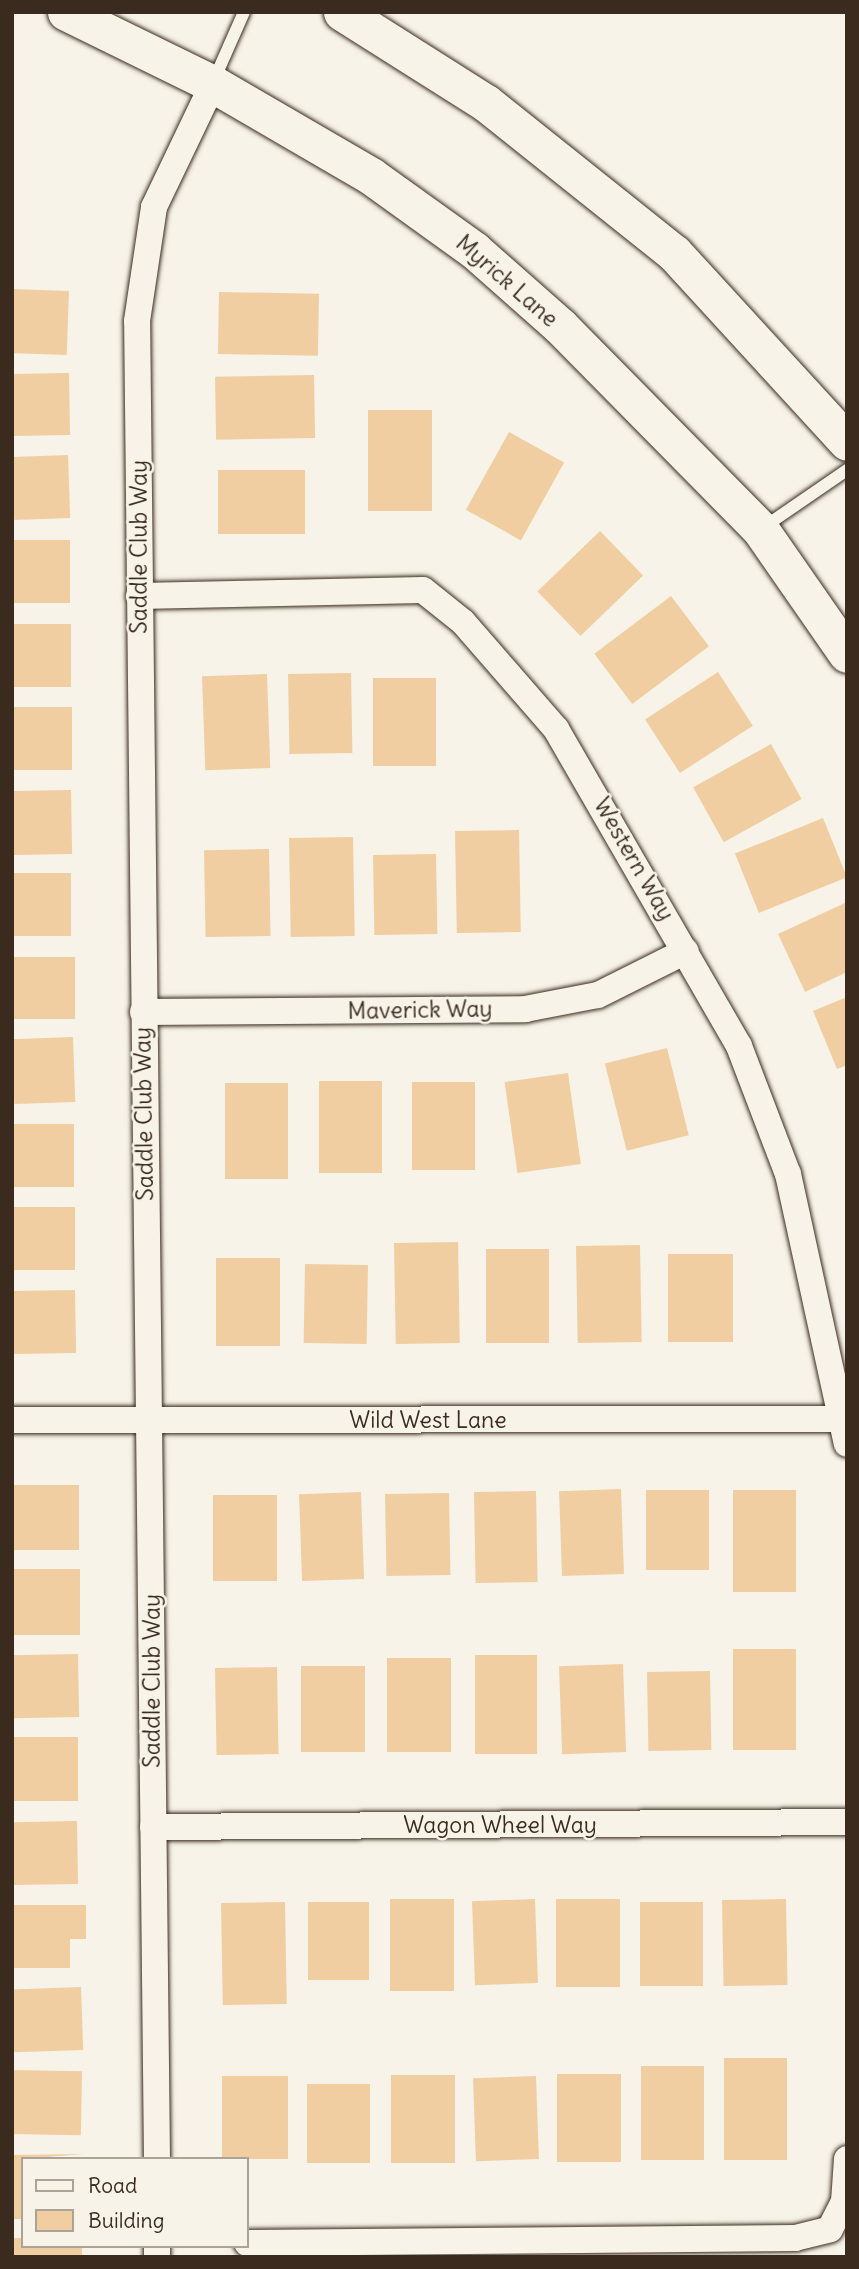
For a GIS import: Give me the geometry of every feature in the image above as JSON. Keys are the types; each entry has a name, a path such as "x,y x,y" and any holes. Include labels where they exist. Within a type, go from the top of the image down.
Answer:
{"street":[{"name":"Myrick Lane","path":"65,12 213,84 371,176 474,250 560,326 760,529 847,654"},
{"path":"342,12 486,103 674,253 847,442"},
{"name":"Saddle Club Way","path":"157,2157 150,1420 142,1012 137,321 146,238 169,172 213,84"},
{"name":"Western Way","path":"139,596 423,590 463,622 556,729 739,1046 789,1174 845,1432"},
{"name":"Maverick Way","path":"142,1012 525,1009 598,995 686,951"},
{"name":"Wild West Lane","path":"12,1420 845,1432"},
{"name":"Wagon Wheel Way","path":"153,1828 847,1822"},
{"path":"248,2243 796,2238 830,2229 844,2202 847,2159"}],"lane":[{"path":"213,84 244,12"},
{"path":"760,529 847,470"}],"building":[{"path":"12,289 69,291 67,355 12,353"},
{"path":"219,292 319,294 318,356 218,354"},
{"path":"69,373 70,435 13,436 12,374"},
{"path":"314,375 315,438 216,440 215,377"},
{"path":"368,410 432,410 432,511 368,511"},
{"path":"509,432 564,463 521,540 466,510"},
{"path":"68,455 70,518 14,520 12,457"},
{"path":"218,470 305,470 305,534 218,534"},
{"path":"600,531 643,576 580,636 537,591"},
{"path":"12,540 70,540 70,603 12,603"},
{"path":"671,596 709,646 632,704 594,654"},
{"path":"12,624 71,624 71,687 12,687"},
{"path":"718,672 753,726 680,773 645,719"},
{"path":"351,673 352,753 289,754 288,674"},
{"path":"267,674 270,768 205,770 202,676"},
{"path":"373,678 436,678 436,766 373,766"},
{"path":"12,707 72,707 72,770 12,770"},
{"path":"771,744 802,799 724,842 693,787"},
{"path":"71,790 72,854 13,855 12,791"},
{"path":"823,818 847,877 759,913 735,854"},
{"path":"519,830 521,932 457,933 455,831"},
{"path":"353,837 355,936 291,937 289,838"},
{"path":"269,849 271,936 206,937 204,850"},
{"path":"436,854 437,934 374,935 373,855"},
{"path":"12,873 71,873 71,936 12,936"},
{"path":"847,902 847,972 805,992 778,934"},
{"path":"12,957 75,957 75,1019 12,1019"},
{"path":"847,997 847,1065 837,1069 813,1011"},
{"path":"73,1037 75,1102 14,1104 12,1039"},
{"path":"667,1048 689,1135 627,1151 605,1063"},
{"path":"568,1073 581,1164 517,1173 505,1082"},
{"path":"319,1081 382,1081 382,1173 319,1173"},
{"path":"412,1082 475,1082 475,1170 412,1170"},
{"path":"225,1083 288,1083 288,1179 225,1179"},
{"path":"12,1124 74,1124 74,1187 12,1187"},
{"path":"12,1207 75,1207 75,1270 12,1270"},
{"path":"458,1242 460,1343 396,1344 394,1243"},
{"path":"640,1245 642,1342 578,1343 576,1246"},
{"path":"486,1249 549,1249 549,1343 486,1343"},
{"path":"668,1254 733,1254 733,1342 668,1342"},
{"path":"216,1258 280,1258 280,1346 216,1346"},
{"path":"305,1264 368,1265 367,1344 304,1343"},
{"path":"75,1290 76,1353 13,1354 12,1291"},
{"path":"12,1485 79,1485 79,1550 12,1550"},
{"path":"621,1489 624,1574 562,1576 559,1491"},
{"path":"646,1490 709,1490 709,1570 646,1570"},
{"path":"733,1490 796,1490 796,1592 733,1592"},
{"path":"536,1491 538,1582 476,1583 474,1492"},
{"path":"361,1492 364,1579 302,1581 299,1494"},
{"path":"449,1493 450,1575 386,1576 385,1494"},
{"path":"213,1495 277,1495 277,1581 213,1581"},
{"path":"12,1569 80,1569 80,1635 12,1635"},
{"path":"733,1649 796,1649 796,1750 733,1750"},
{"path":"78,1654 79,1717 13,1718 12,1655"},
{"path":"475,1655 537,1655 537,1754 475,1754"},
{"path":"387,1658 451,1658 451,1752 387,1752"},
{"path":"623,1664 626,1752 562,1754 559,1666"},
{"path":"301,1666 365,1666 365,1752 301,1752"},
{"path":"277,1667 279,1754 217,1755 215,1668"},
{"path":"710,1671 711,1750 648,1751 647,1672"},
{"path":"12,1737 78,1737 78,1801 12,1801"},
{"path":"77,1821 78,1884 13,1885 12,1822"},
{"path":"390,1899 454,1899 454,1991 390,1991"},
{"path":"535,1899 538,1983 475,1985 472,1901"},
{"path":"556,1899 620,1899 620,1987 556,1987"},
{"path":"786,1899 788,1985 724,1986 722,1900"},
{"path":"285,1902 287,2004 223,2005 221,1903"},
{"path":"308,1902 369,1902 369,1980 308,1980"},
{"path":"640,1902 703,1902 703,1986 640,1986"},
{"path":"12,1905 86,1905 86,1939 70,1939 70,1968 12,1968"},
{"path":"81,1987 83,2050 14,2052 12,1989"},
{"path":"724,2058 787,2058 787,2160 724,2160"},
{"path":"641,2066 704,2066 704,2160 641,2160"},
{"path":"12,2070 82,2071 81,2135 12,2134"},
{"path":"557,2074 621,2074 621,2162 557,2162"},
{"path":"391,2075 455,2075 455,2163 391,2163"},
{"path":"222,2076 288,2076 288,2159 222,2157"},
{"path":"536,2076 539,2159 476,2161 473,2078"},
{"path":"307,2084 370,2084 370,2163 307,2163"},
{"path":"84,2154 21,2157 21,2219 12,2219 12,2155"},
{"path":"12,2238 21,2238 21,2248 82,2248 82,2257 12,2257"}]}
